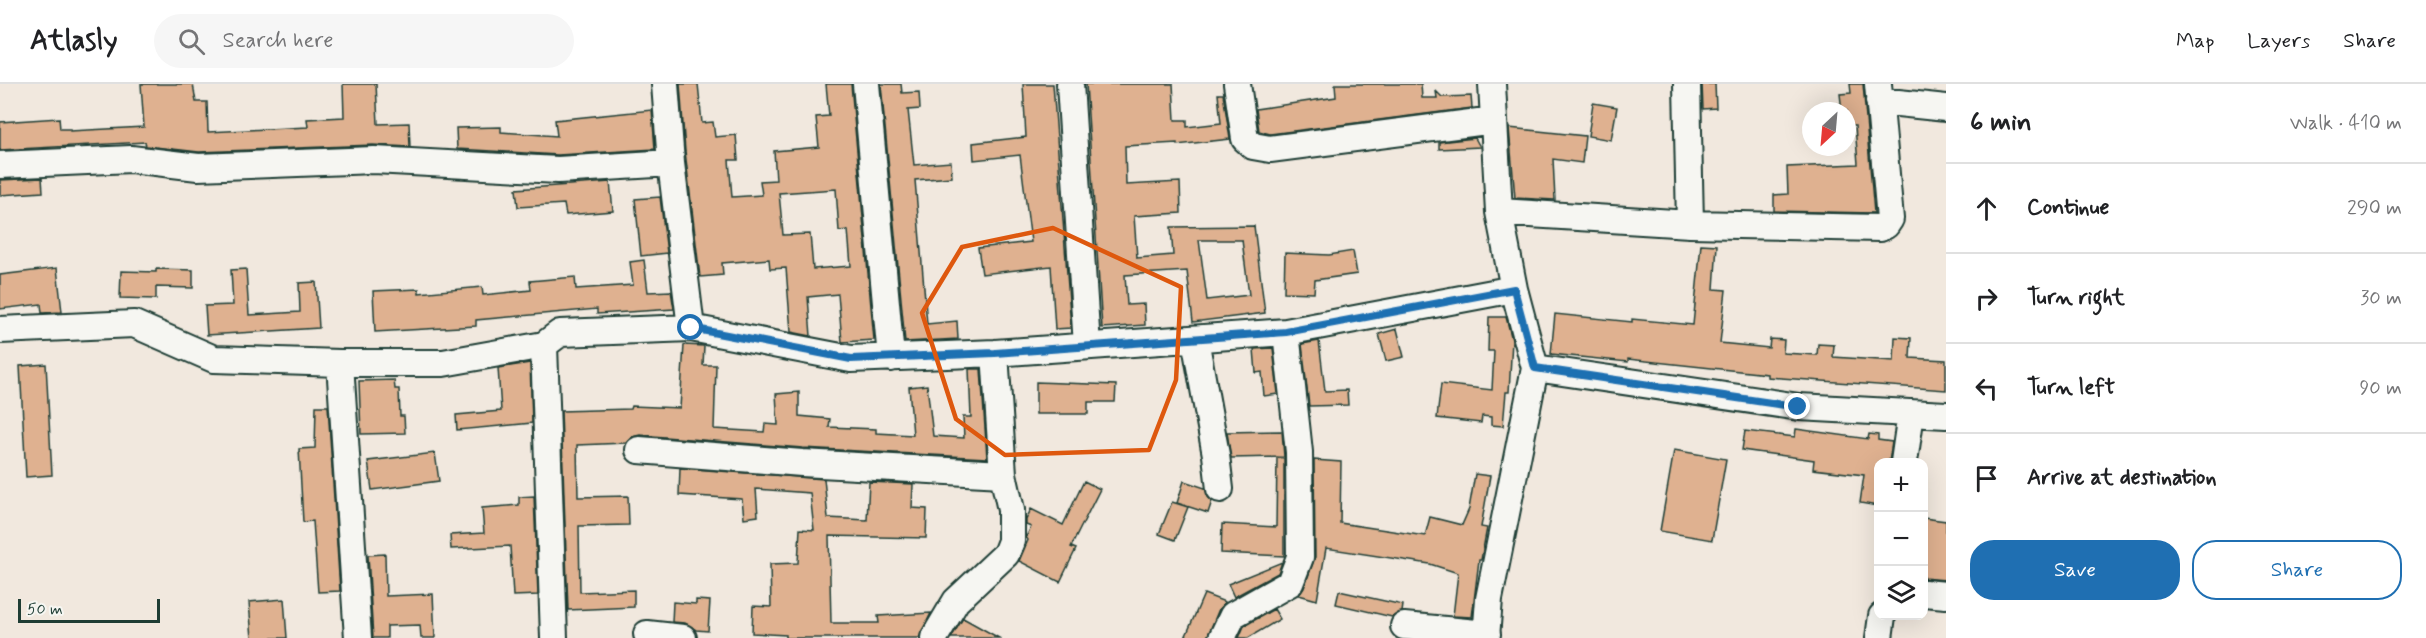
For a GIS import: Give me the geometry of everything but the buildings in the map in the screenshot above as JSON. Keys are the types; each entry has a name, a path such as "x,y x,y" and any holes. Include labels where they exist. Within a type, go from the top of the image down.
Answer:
{"street":[{"path":"664,84 691,328"},
{"path":"866,84 891,358"},
{"path":"1070,84 1087,346"},
{"path":"1238,84 1245,140 1257,147 1270,149 1494,120"},
{"path":"1404,626 1486,636 1489,599 1535,368 1514,289 1498,212 1492,84"},
{"path":"1687,84 1690,224"},
{"path":"1498,212 1690,224 1874,228 1887,225 1890,219 1878,92 1946,108"},
{"path":"0,165 131,159 198,167 374,160 558,170 671,163"},
{"path":"0,330 134,324 214,359 443,363 544,345 560,333 691,328 851,359 891,358 995,353 1286,332 1514,289"},
{"path":"1222,638 1233,615 1290,583 1300,557 1299,452 1286,332"},
{"path":"1195,339 1220,489"},
{"path":"544,345 554,638"},
{"path":"934,638 956,601 1006,554 1011,541 1011,510 1003,474 995,353"},
{"path":"340,363 358,638"},
{"path":"1535,368 1798,407 1946,415"},
{"path":"1905,458 1911,413"},
{"path":"639,450 802,464 1003,474"},
{"path":"1928,593 1946,595"},
{"path":"1879,638 1881,620"},
{"path":"647,634 683,638"}],"highlighted area":[{"path":"1053,228 1181,287 1176,380 1149,450 1005,455 956,419 922,313 962,247"}],"route":[{"path":"691,328 851,359 995,353 1286,332 1514,289 1535,368 1798,407"}]}
